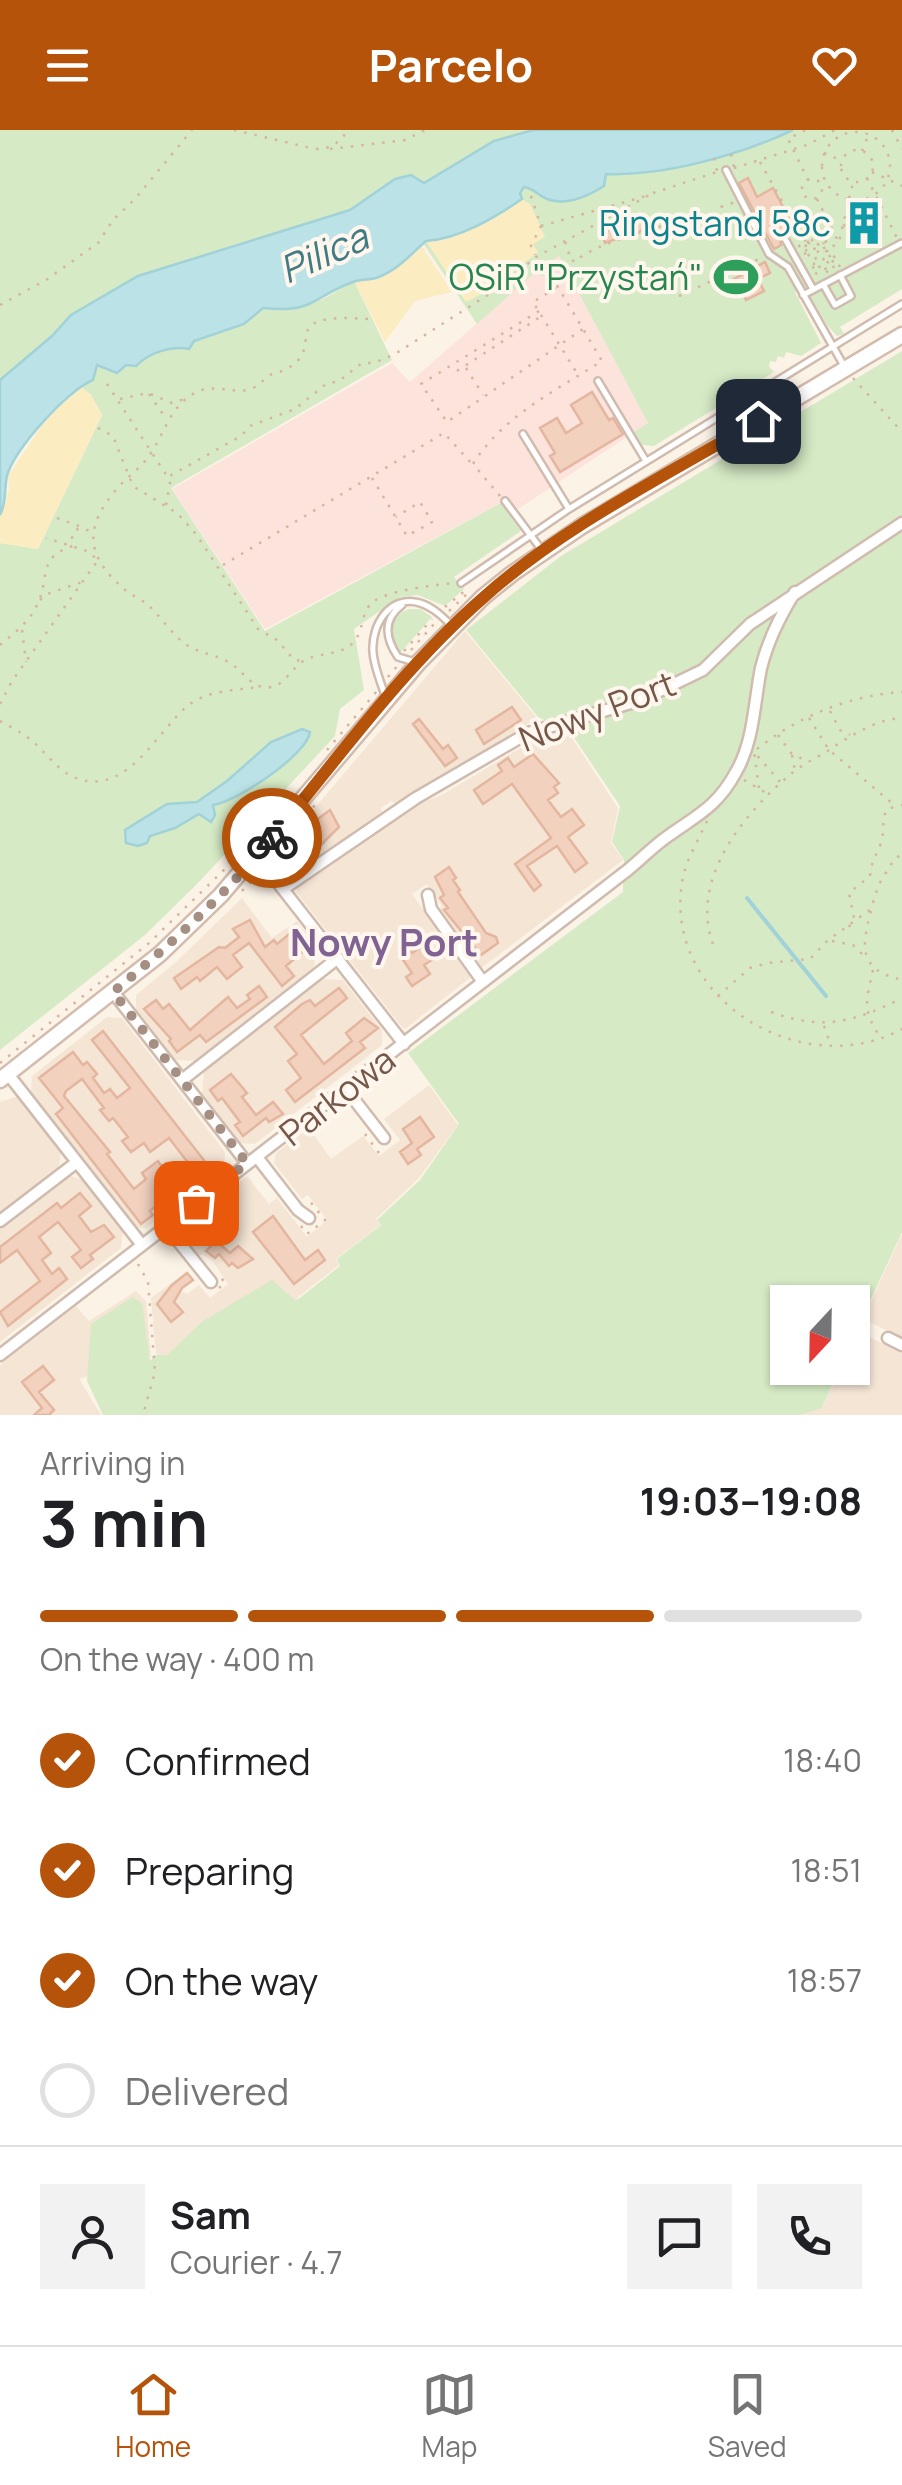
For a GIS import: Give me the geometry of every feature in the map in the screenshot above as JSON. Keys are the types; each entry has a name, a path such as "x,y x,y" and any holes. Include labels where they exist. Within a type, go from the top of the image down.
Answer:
{"street":[{"path":"142,1245 3,1072 113,992 264,858 419,662 444,619 542,552 849,373 902,335"},
{"name":"Nowy Port","path":"284,889 416,798 528,733 640,700 702,670 750,624 902,523"},
{"name":"Parkowa","path":"0,1354 664,839 704,814 735,775 750,736 762,666 776,622 795,592"},
{"path":"264,858 404,1044"},
{"path":"428,895 431,909 483,982"},
{"path":"182,1080 338,958"},
{"path":"113,992 182,1080 309,1218"},
{"path":"346,1089 386,1142"},
{"path":"0,1222 77,1162"},
{"path":"166,1226 214,1277"},
{"path":"888,1338 902,1345"}],"lane":[{"path":"721,171 769,254 788,267 849,373"},
{"path":"784,237 834,305 851,296 841,272"},
{"path":"803,294 901,243"},
{"path":"460,583 569,508 902,304"},
{"path":"598,382 646,462"},
{"path":"523,434 569,508"},
{"path":"504,501 542,552"},
{"path":"387,701 372,649 374,635 386,612 397,603 410,601 424,604 444,619"},
{"path":"410,601 398,607 387,627 388,638 400,658 419,662"}],"path":[{"path":"0,305 46,280 98,243 113,220 192,130"},
{"path":"234,130 315,149 344,150 405,140 426,130"},
{"path":"328,148 348,130"},
{"path":"804,130 788,139 808,180"},
{"path":"540,226 760,162 836,130"},
{"path":"892,130 902,149"},
{"path":"808,180 816,180 823,184 836,194 858,201 876,195 888,180 890,158 879,140 868,134 848,132 838,137 824,153 822,164 823,184 822,192 817,198"},
{"path":"862,152 868,134"},
{"path":"853,151 862,152 870,158 872,172 853,182 841,171 842,160 853,151"},
{"path":"824,153 842,160"},
{"path":"731,154 734,168"},
{"path":"716,157 721,171"},
{"path":"760,162 798,230"},
{"path":"872,172 902,186"},
{"path":"867,178 901,243"},
{"path":"808,180 803,186 804,193 817,198"},
{"path":"816,270 839,242 853,182"},
{"path":"168,477 241,436 250,426 296,409 326,384 339,381 362,364 395,354 494,291 536,258 651,194"},
{"path":"531,196 540,226 531,246 536,258"},
{"path":"817,198 839,242"},
{"path":"565,242 569,260 575,262 603,246 700,215 712,220 719,216 721,207 741,200"},
{"path":"842,227 882,206"},
{"path":"784,237 808,226 810,220 816,222 826,216"},
{"path":"812,242 818,286"},
{"path":"812,242 841,272"},
{"path":"812,242 841,272"},
{"path":"679,296 769,254"},
{"path":"826,254 834,268"},
{"path":"473,464 500,429 602,361 558,288 544,276"},
{"path":"558,288 534,302 578,376"},
{"path":"538,311 421,384 446,422 584,329"},
{"path":"461,368 542,316"},
{"path":"119,399 148,393 172,403 198,390 248,390 301,358 306,347 304,335 318,319 368,319"},
{"path":"457,362 484,396"},
{"path":"849,373 902,432"},
{"path":"107,384 168,477 166,505"},
{"path":"148,393 167,420"},
{"path":"0,704 12,681 98,560 92,532 94,520 117,488 130,479 151,453 167,420 185,398"},
{"path":"98,428 113,436 130,479 154,501 166,505 196,534 258,629 277,640 294,660 304,661 349,647 358,638 366,611 390,594 460,583"},
{"path":"223,565 444,434 504,501"},
{"path":"372,477 407,536 432,522 420,502 396,517"},
{"path":"57,518 92,532"},
{"path":"73,546 75,530 82,528"},
{"path":"46,538 73,546 98,560 184,644 232,664 262,687"},
{"path":"40,600 48,560 73,546"},
{"path":"0,646 22,629 47,594 84,582"},
{"path":"322,756 400,658 479,592"},
{"path":"22,629 27,650 25,664"},
{"path":"0,721 30,738 48,760 67,774 105,782 164,734 187,706 211,694 274,687 304,661"},
{"path":"0,681 12,681"},
{"path":"372,689 380,683"},
{"path":"769,795 735,775 777,733 808,716 886,692 902,692"},
{"path":"830,709 840,730 851,736"},
{"path":"808,716 829,750 894,805"},
{"path":"714,944 708,930 707,900 718,863 738,830 795,771 851,736 890,719 902,718"},
{"path":"777,733 792,754 808,763"},
{"path":"754,752 782,783"},
{"path":"754,752 758,788"},
{"path":"792,754 795,771"},
{"path":"264,858 323,795"},
{"path":"848,928 854,918 848,893 870,876 887,809 902,805"},
{"path":"713,810 683,876 681,905 694,962 717,997 758,1028 789,1039 831,1046 868,1043 902,1030"},
{"path":"865,956 865,934 879,884 895,858 902,855"},
{"path":"3,1072 150,943 233,860"},
{"path":"717,997 750,968 810,959 871,909"},
{"path":"827,942 838,940 853,946 873,968 902,980"},
{"path":"873,968 866,1016 881,1038"},
{"path":"771,1012 824,1024 866,1016 902,998"},
{"path":"824,1024 831,1046"},
{"path":"371,1130 364,1135 379,1154 386,1142"},
{"path":"296,1218 307,1234 324,1220 308,1199 301,1204"},
{"path":"134,1258 148,1282 155,1372 144,1415"},
{"path":"210,1295 226,1283 214,1277"}],"shaded area":[{"path":"559,256 648,423 518,509 508,499 265,629 172,489 392,363 410,382 533,274"},
{"path":"465,631 537,718 397,805 391,801 381,808 382,815 317,859 296,830"},
{"path":"570,735 618,808 611,843 623,860 480,969 438,910 442,906 427,884 412,894 471,977 405,1029 296,892 297,887 423,802 442,795 536,740 545,750"},
{"path":"242,898 272,938 297,921 316,945 314,969 197,1061 175,1060 136,1010 136,995"},
{"path":"321,979 343,980 382,1030 382,1045 255,1144 239,1143 202,1094 204,1070"},
{"path":"107,1017 122,1018 225,1152 224,1167 146,1228 134,1227 31,1094 32,1076"},
{"path":"429,1085 458,1125 419,1178 376,1219 380,1225 336,1259 339,1265 297,1298 327,1320 201,1379 156,1354 151,1298 170,1284 187,1294 199,1285 210,1298 228,1284 213,1262 203,1254 199,1256 183,1234 184,1224 247,1176 269,1204 277,1198 307,1237 327,1220 308,1195 302,1199 274,1163 276,1153 309,1128 331,1159 363,1136 379,1156 400,1140 384,1119"},
{"path":"19,1096 61,1151 59,1168 0,1214 0,1102"},
{"path":"68,1175 84,1180 123,1230 121,1248 0,1342 0,1229"},
{"path":"902,1234 902,1338 870,1322 870,1304"},
{"path":"136,1291 146,1301 151,1357 79,1379 101,1415 0,1415 0,1365 76,1306 89,1321"},
{"path":"870,1337 902,1353 902,1415 796,1415 823,1407 833,1385 870,1385"}],"green space":[{"path":"0,130 532,130 494,141 424,183 411,175 395,178 350,209 138,276 71,315 0,380"},
{"name":"OSiR \"Przystań\"","path":"793,130 902,130 902,289 840,327 844,334 837,336 805,288 795,292 821,343 801,356 786,352 784,358 778,356 776,362 770,361 774,372 654,446 642,445 634,432 648,423 559,256 546,265 544,276 533,274 477,324 423,243 520,193 524,187 548,200 606,174 708,158"},
{"path":"354,281 392,360 171,488 265,631 501,503 521,531 454,577 464,589 445,606 418,595 400,597 354,629 364,690 340,709 335,736 145,935 0,1050 0,543 38,549 102,415 91,395 80,386 93,380 97,364 117,373 125,365 136,366 161,351 189,349 194,341 244,324 263,309 301,307","holes":["302,729 296,754 244,793 213,805 211,822 200,814 150,836 138,846 125,829 167,804 197,802 271,742"]},
{"path":"902,351 902,1232 870,1301 870,1285 770,1285 770,1385 832,1385 822,1408 799,1415 103,1415 87,1381 91,1324 133,1297 142,1303 150,1361 155,1355 167,1355 203,1321 272,1280 296,1301 340,1266 337,1259 381,1225 377,1220 420,1180 459,1124 408,1053 623,892 624,860 612,842 620,806 571,733 538,717 466,630 561,556"},
{"path":"409,609 420,609 432,617 400,653 392,640 391,628 397,617"}],"sand":[{"path":"522,199 530,204 545,237 533,244 538,252 493,288 466,302 426,241 463,232"},
{"path":"421,245 452,292 415,301 385,342 354,281 382,273"},
{"path":"79,386 91,395 102,415 38,549 0,543 0,517 9,489 8,476 44,422"}],"water":[{"name":"Pilica","path":"533,130 793,130 702,162 606,174 604,186 569,201 547,199 524,187 522,199 500,213 463,232 426,241 384,275 353,282 304,306 263,308 244,324 194,341 189,349 161,351 136,366 126,365 117,373 97,365 93,380 57,407 20,451 7,476 0,515 0,380 71,315 138,276 350,210 395,179 411,175 424,183 494,141"},
{"path":"302,729 310,732 297,753 253,787 213,805 215,815 211,822 199,814 150,836 147,843 126,843 125,830 167,804 197,802 271,742"}],"building":[{"path":"748,178 757,197 773,188 794,228 779,233 781,245 774,249 739,183"},
{"path":"646,218 649,228 605,243 602,232"},
{"path":"765,262 770,273 758,279 764,291 746,300 741,288 728,295 723,285"},
{"path":"592,392 623,434 560,472 550,456 555,453 540,428 557,418 566,433 582,423 571,405"},
{"path":"512,707 521,720 484,744 476,730"},
{"path":"419,719 443,749 448,745 457,758 445,766 413,724"},
{"path":"533,754 559,783 554,787 558,793 548,800 561,817 572,809 584,825 568,837 587,863 575,872 557,846 527,866 541,885 534,891 515,864 551,838 512,784 483,804 474,790 502,771 498,765 508,758 514,767"},
{"path":"330,810 339,827 319,847 311,835 320,828 315,821"},
{"path":"449,867 458,892 486,933 496,937 498,943 481,955 444,910 448,908 440,898 444,895 435,877"},
{"path":"250,920 265,947 274,940 277,944 293,931 307,948 286,966 294,976 282,986 249,943 233,955 242,967 227,979 217,967 200,981 197,977 181,989 174,978 219,947 225,948 239,937 233,929"},
{"path":"428,942 438,956 424,965 430,974 412,986 406,977 412,973 399,954 408,948 412,953"},
{"path":"259,986 267,997 206,1042 200,1035 177,1052 171,1039 144,1009 156,1000 163,1009 169,1004 190,1030 228,997 237,1008"},
{"path":"339,988 347,998 301,1035 324,1064 352,1041 346,1033 364,1018 378,1028 360,1042 365,1048 295,1102 286,1090 301,1078 288,1061 297,1054 275,1027 302,1004 310,1000 315,1006"},
{"path":"103,1031 210,1168 199,1177 169,1138 150,1152 144,1143 131,1152 122,1141 128,1137 113,1118 109,1121 100,1110 104,1108 82,1079 66,1091 64,1096 110,1152 107,1154 134,1189 146,1179 142,1173 158,1161 162,1167 166,1163 175,1174 170,1178 181,1191 150,1211 153,1215 141,1224 56,1114 63,1108 39,1078 73,1052 97,1074 93,1078 104,1093 110,1089 117,1098 130,1088 92,1040"},
{"path":"231,1074 247,1093 242,1097 256,1115 273,1102 283,1114 269,1122 266,1118 243,1136 235,1125 240,1122 222,1098 218,1101 210,1090"},
{"path":"420,1117 434,1137 417,1149 421,1155 408,1164 400,1152 412,1143 403,1129"},
{"path":"80,1193 91,1206 79,1216 91,1232 104,1225 114,1237 90,1255 93,1259 81,1268 72,1257 81,1250 58,1222 39,1237 51,1253 42,1260 52,1274 59,1268 67,1279 8,1326 0,1312 40,1281 17,1250 0,1263 0,1247 57,1203 61,1208"},
{"path":"273,1216 305,1260 318,1250 325,1260 294,1284 253,1232"},
{"path":"209,1235 230,1253 238,1246 253,1259 238,1268 232,1263 229,1266 219,1254 215,1258 206,1251 212,1245 206,1238"},
{"path":"187,1273 193,1280 182,1288 174,1302 183,1312 171,1322 157,1304"},
{"path":"43,1366 54,1380 39,1392 54,1410 49,1415 34,1415 42,1408 22,1382"}],"waterway":[{"path":"747,898 826,996"}],"way so far":[{"path":"196,1203 247,1163 113,992 221,896 272,838"}],"place":[{"name":"Ringstand 58c","path":"864,223"},
{"name":"OSiR \"Przystań\"","path":"736,277"}],"district":[{"name":"Nowy Port","path":"384,941"}],"route":[{"path":"272,838 419,662 484,597 562,539 758,421"}]}
